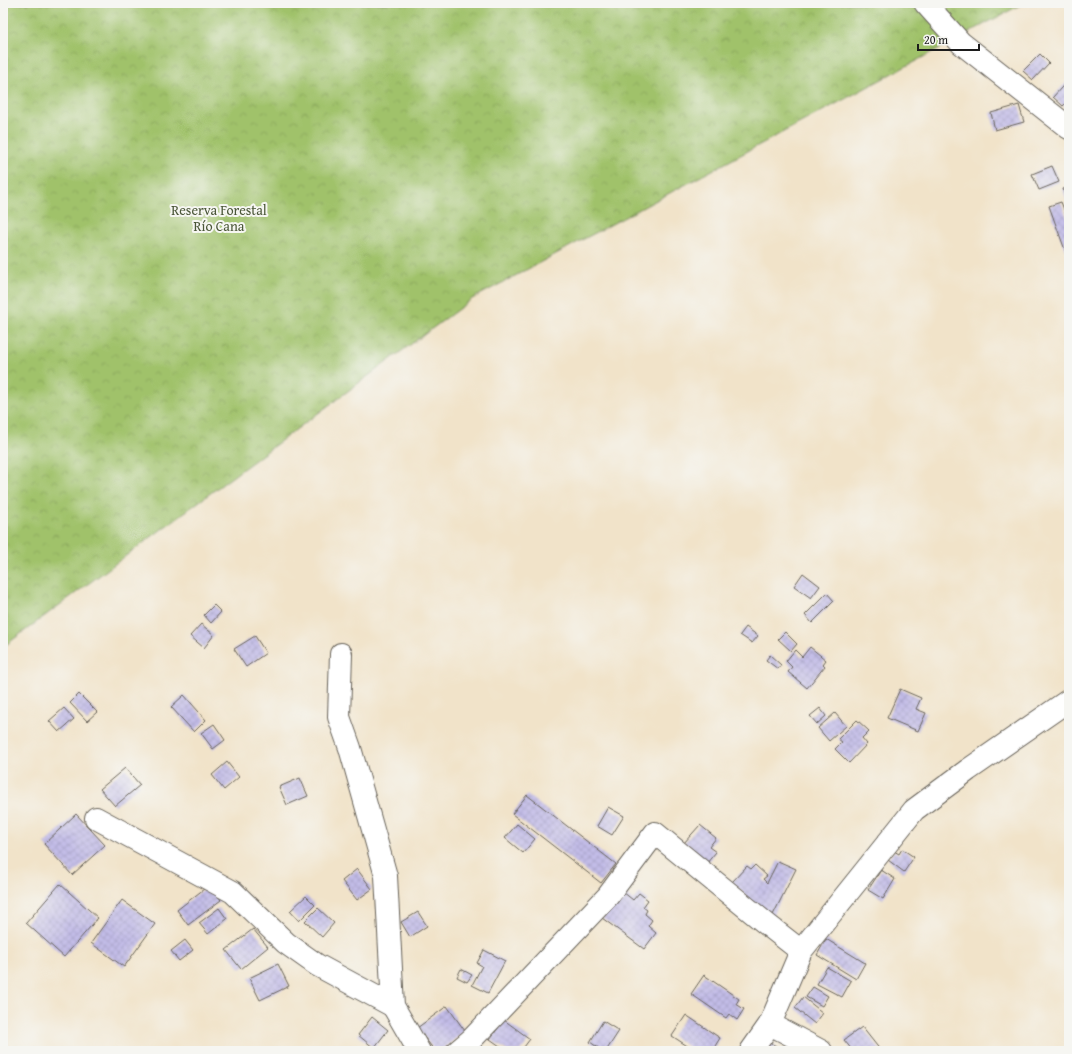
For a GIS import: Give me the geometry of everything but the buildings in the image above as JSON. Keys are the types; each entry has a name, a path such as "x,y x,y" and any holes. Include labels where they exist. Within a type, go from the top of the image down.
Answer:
{"street":[{"path":"926,3 961,43 1069,128"},
{"path":"341,654 339,717 350,748 386,876 393,1006 419,1051"},
{"path":"751,1051 770,1024 801,951 914,810 968,770 1069,700"},
{"path":"96,818 233,892 286,943 317,966 393,1006"},
{"path":"458,1051 472,1040 608,896 655,833 801,951"},
{"path":"770,1024 821,1051"}],"green space":[{"name":"Reserva Forestal Río Cana","path":"3,3 1024,3 472,299 3,647"}]}
